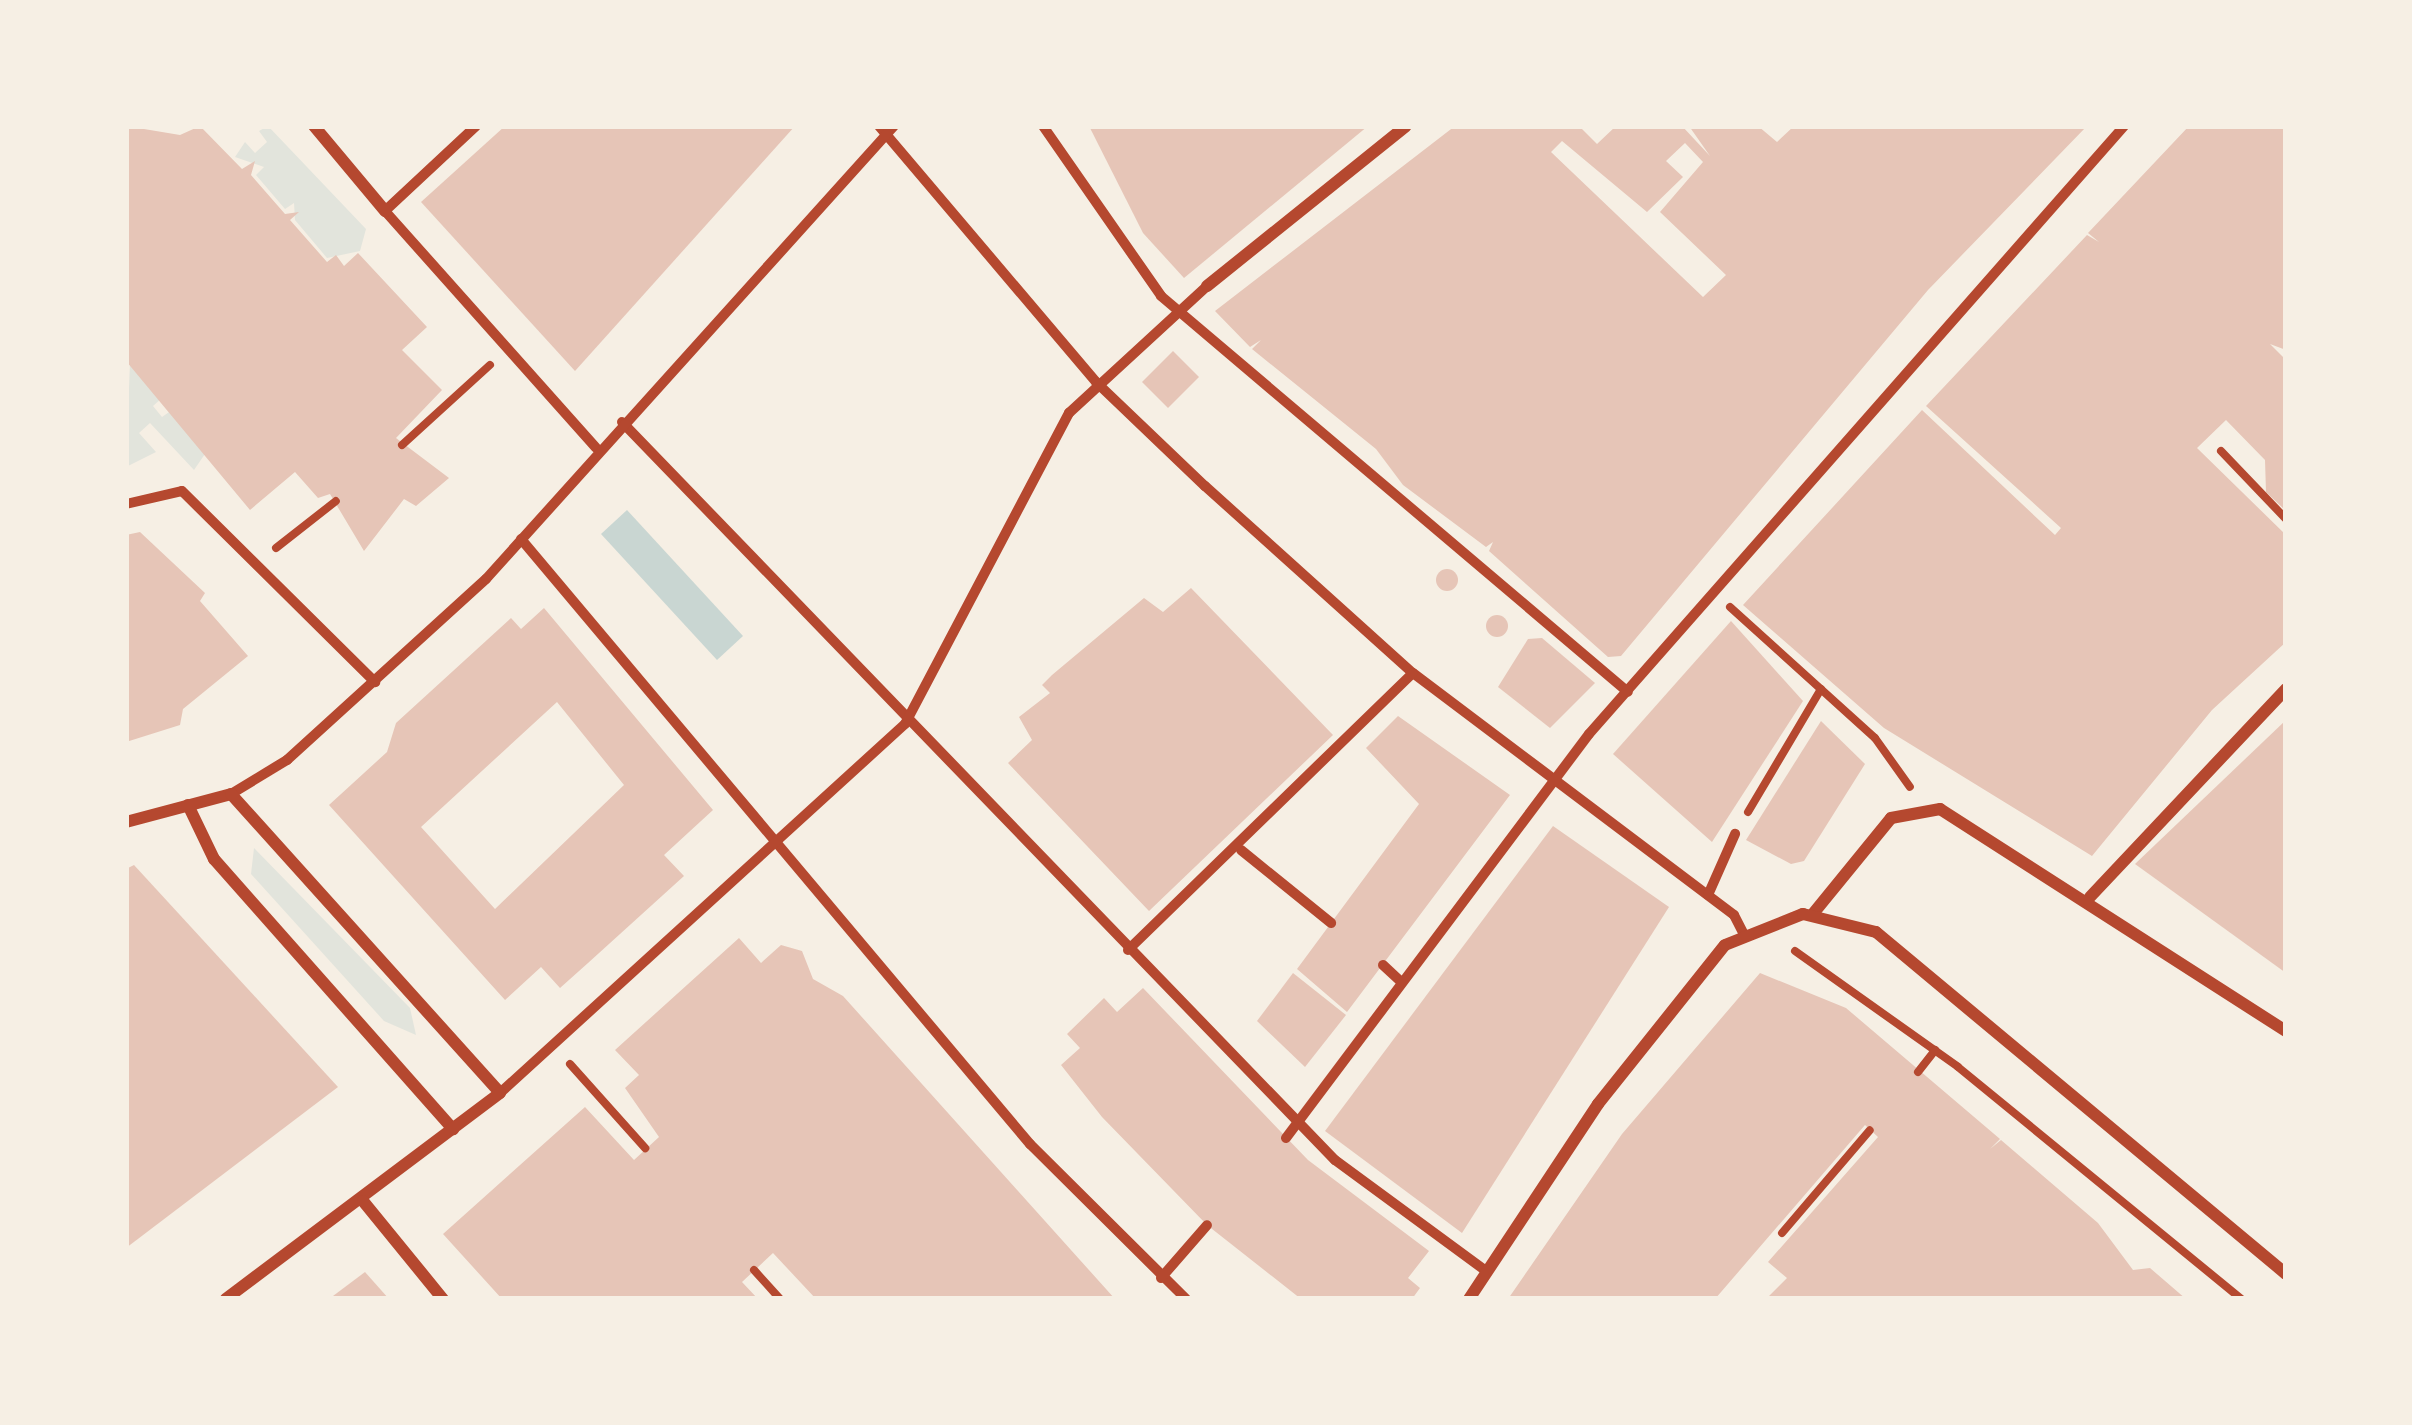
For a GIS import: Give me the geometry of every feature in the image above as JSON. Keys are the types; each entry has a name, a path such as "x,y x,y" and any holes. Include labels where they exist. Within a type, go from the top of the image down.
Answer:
{"street":[{"path":"314,126 596,448"},
{"path":"385,211 476,126"},
{"path":"126,822 231,794 375,682 486,579 596,448 882,131 894,126"},
{"path":"1042,126 1099,222 1177,311 1628,692"},
{"path":"226,1299 363,1201 500,1093 711,906 905,724 1069,413 1096,382 1177,311 1406,126"},
{"path":"1286,1138 1555,777 2124,126"},
{"path":"882,131 1096,382 1205,486 1413,673 1708,895 1743,933"},
{"path":"622,422 905,724 1299,1123 1486,1271"},
{"path":"126,504 182,491 375,682"},
{"path":"521,539 773,845 1161,1278 1186,1299"},
{"path":"1128,950 1241,850 1413,673"},
{"path":"2090,897 2286,689"},
{"path":"231,794 500,1093"},
{"path":"188,806 214,859 453,1129"},
{"path":"1812,915 1875,832 1925,807 1955,813 2090,897 2286,1031"},
{"path":"1708,895 1735,834"},
{"path":"1241,850 1331,923"},
{"path":"1469,1299 1598,1104 1743,933 1812,915 1876,932 2286,1274"},
{"path":"1383,965 1400,981"},
{"path":"363,1201 443,1299"},
{"path":"1161,1278 1207,1225"}],"path":[{"path":"402,445 506,350"},
{"path":"2221,452 2286,520"},
{"path":"256,563 336,501"},
{"path":"1716,595 1821,689 1925,807"},
{"path":"1735,834 1821,689"},
{"path":"1743,933 1756,958 1801,950 1936,1050 2241,1299"},
{"path":"554,1046 645,1148"},
{"path":"1918,1072 1936,1050"},
{"path":"1782,1233 1870,1130"},
{"path":"754,1270 780,1299"}],"shaded area":[{"path":"268,126 366,229 360,251 327,258 295,220 294,203 285,209 256,175 264,167 235,157 245,142 255,153 267,142 259,131"},
{"path":"130,362 162,398 153,406 162,417 172,410 207,451 194,470 150,423 139,433 156,452 126,467"},
{"path":"627,510 743,636 717,660 601,534"},
{"path":"254,848 410,1008 416,1035 384,1021 251,874"}],"building":[{"path":"126,126 180,135 200,126 242,169 255,161 251,175 285,214 299,212 290,220 327,262 336,255 344,266 358,253 427,327 402,350 442,390 396,438 449,478 416,506 404,499 364,551 330,494 318,498 295,472 250,510 126,361"},
{"path":"505,126 795,126 575,371 421,202"},
{"path":"1089,126 1368,126 1184,278 1143,233"},
{"path":"1455,126 1579,126 1597,144 1616,126 1682,126 1710,156 1689,126 1758,126 1777,142 1794,126 2087,126 1928,290 1621,656 1608,657 1489,551 1493,542 1486,547 1403,485 1376,449 1252,349 1261,340 1250,347 1215,311","holes":["1562,141 1647,212 1683,177 1666,161 1685,143 1703,162 1660,212 1726,275 1703,297 1551,152"]},
{"path":"2189,126 2286,126 2286,350 2270,344 2286,360 2286,511 2266,492 2265,460 2226,420 2197,448 2286,535 2286,642 2212,710 2092,856 1884,728 1743,605 1922,410 2055,535 2061,528 1926,406 2087,235 2099,242 2088,233"},
{"path":"1173,351 1199,377 1168,408 1142,382"},
{"path":"140,532 205,593 200,601 248,656 183,709 180,725 126,742 126,535"},
{"path":"1447,569 1458,580 1447,591 1436,580"},
{"path":"1191,588 1333,735 1149,911 1008,763 1032,740 1019,717 1050,693 1042,685 1052,675 1144,598 1163,612"},
{"path":"544,608 713,810 664,855 684,876 560,988 541,967 505,1000 329,805 387,752 396,723 511,618 521,629","holes":["557,702 624,785 495,909 421,827"]},
{"path":"1497,615 1508,626 1497,637 1486,626"},
{"path":"1731,621 1803,701 1712,842 1613,754"},
{"path":"1542,638 1595,683 1550,728 1498,687 1528,639"},
{"path":"1398,716 1510,795 1347,1012 1297,969 1419,804 1366,748"},
{"path":"2286,720 2286,973 2135,864"},
{"path":"1821,721 1865,764 1804,861 1791,864 1746,840"},
{"path":"1553,826 1669,907 1462,1233 1325,1131"},
{"path":"134,865 338,1087 126,1248 126,869"},
{"path":"739,938 761,963 781,945 802,951 813,979 843,996 1115,1299 816,1299 773,1253 742,1282 758,1299 502,1299 443,1234 585,1107 634,1160 659,1137 625,1088 639,1075 615,1050"},
{"path":"1293,973 1346,1015 1305,1067 1257,1021"},
{"path":"1760,973 1846,1008 2000,1139 1990,1149 2001,1140 2098,1223 2133,1270 2150,1268 2186,1299 1766,1299 1787,1278 1768,1262 1878,1137 1865,1125 1715,1299 1508,1299 1622,1134"},
{"path":"1143,988 1308,1160 1429,1251 1408,1278 1420,1288 1412,1299 1301,1299 1207,1225 1102,1117 1061,1065 1080,1048 1067,1034 1104,998 1117,1012"},
{"path":"365,1272 389,1299 329,1299"}]}
